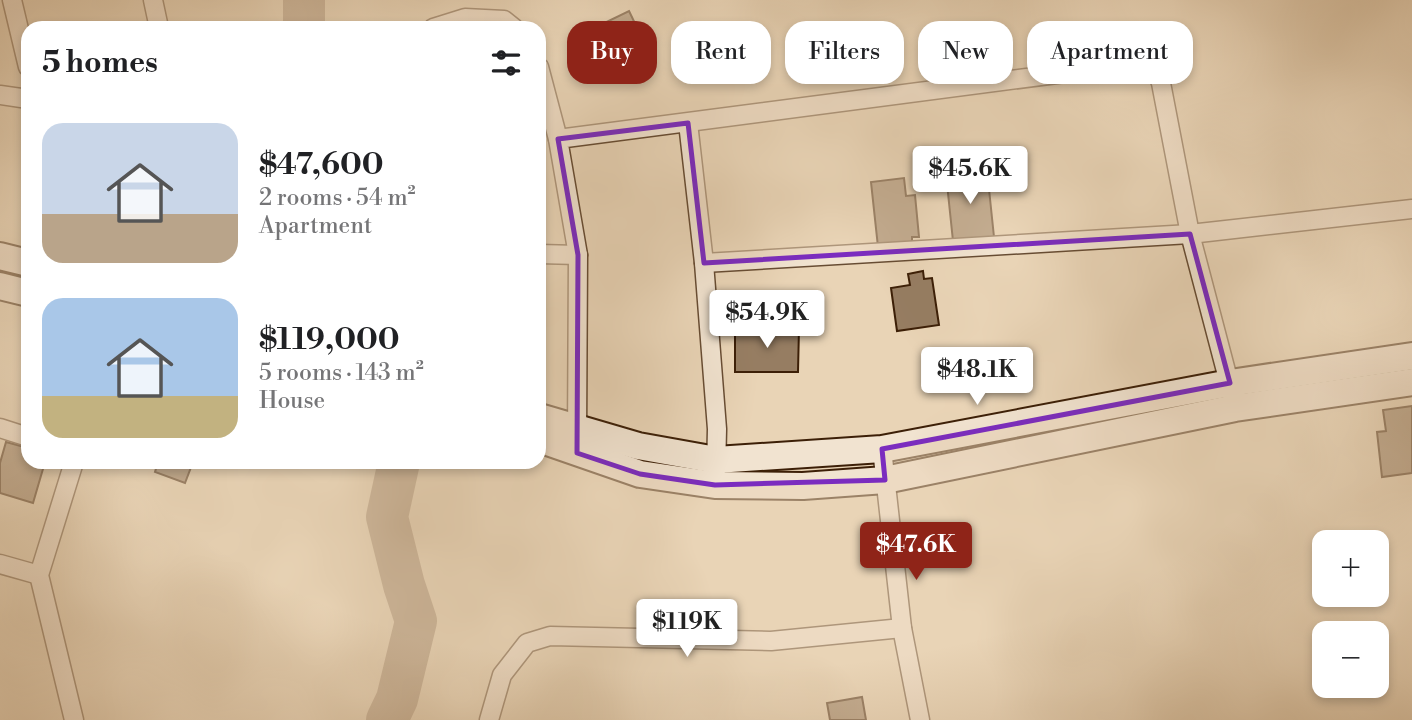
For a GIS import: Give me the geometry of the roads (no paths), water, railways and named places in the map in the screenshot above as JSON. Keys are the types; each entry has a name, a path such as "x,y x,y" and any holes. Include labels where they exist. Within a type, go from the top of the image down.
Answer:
{"street":[{"path":"12,0 21,38"},
{"path":"153,0 158,21"},
{"path":"455,21 465,18 505,21"},
{"path":"558,139 1141,63 1156,70 1161,83 1190,234 1232,395"},
{"path":"546,94 558,139 578,255 577,441"},
{"path":"0,95 21,98"},
{"path":"688,122 704,263 717,429 716,472"},
{"path":"704,263 1190,234 1412,209"},
{"path":"546,254 578,255"},
{"path":"0,256 21,261"},
{"path":"0,286 21,291"},
{"path":"546,439 638,446 716,472 803,485 885,480 1232,395 1412,356"},
{"path":"716,472 1232,395 1412,382"},
{"path":"546,421 577,441"},
{"path":"0,428 21,435"},
{"path":"882,449 902,628 920,720"},
{"path":"72,469 39,575 74,720"},
{"path":"0,564 39,575"},
{"path":"489,720 502,675 527,643 550,636 771,641 902,628"}],"waterway":[{"path":"304,0 304,21"},
{"path":"387,720 397,699 416,621 387,517 397,469"}]}
